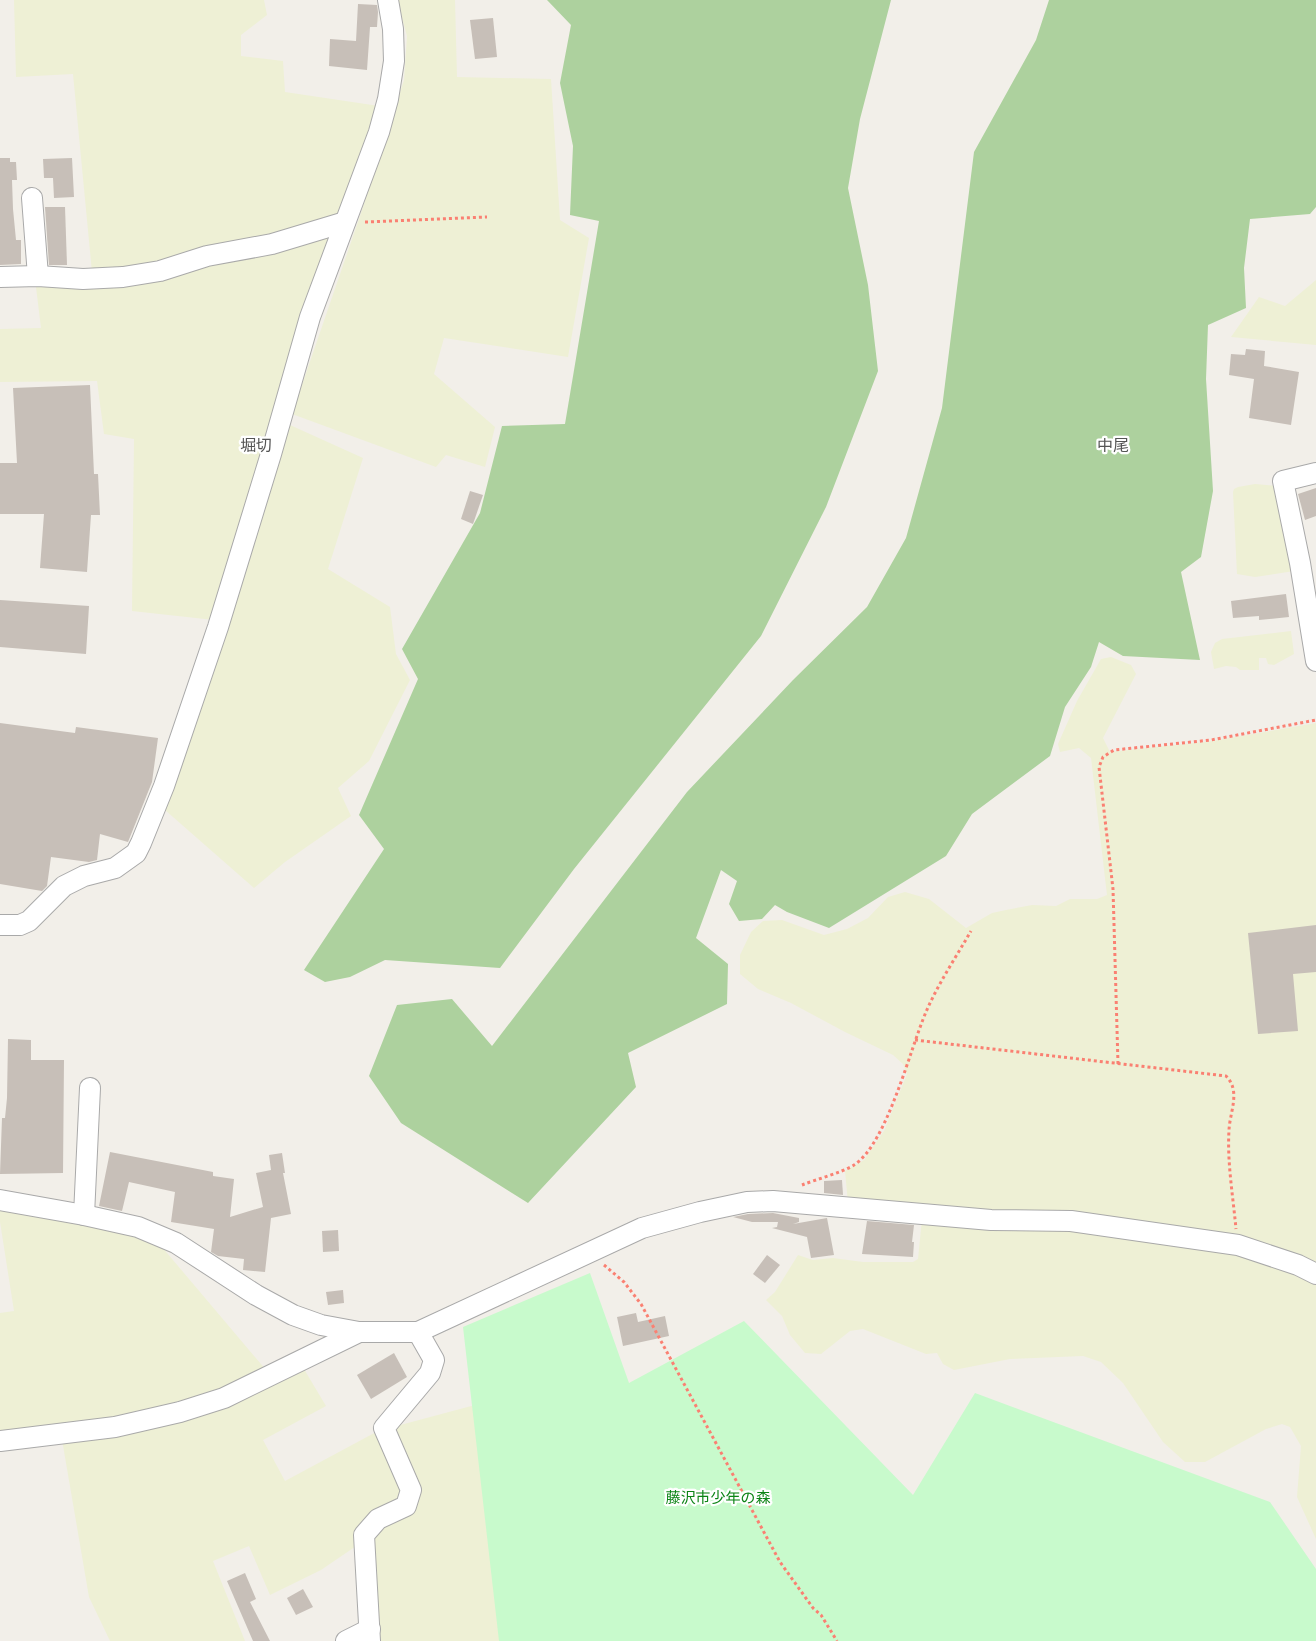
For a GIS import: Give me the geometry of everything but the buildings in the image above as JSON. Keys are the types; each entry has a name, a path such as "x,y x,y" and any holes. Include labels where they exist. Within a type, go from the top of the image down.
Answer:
{"street":[{"path":"0,925 20,925 29,921 64,886 84,876 115,868 136,853 141,843 164,786 218,627 310,317 379,132 388,99 394,61 393,29 388,0"},
{"path":"32,198 38,276"},
{"path":"0,277 38,276 83,279 123,277 160,271 207,256 272,244 345,222"},
{"path":"1315,471 1283,481 1300,563 1316,661"},
{"path":"84,1215 90,1088"},
{"path":"0,1200 138,1227 176,1243 256,1295 293,1315 321,1325 359,1332 418,1332 642,1228 747,1202 773,1201 991,1220 1071,1221 1238,1245 1298,1264 1316,1275"},
{"path":"0,1441 115,1426 180,1412 224,1398 359,1332"},
{"path":"346,1641 370,1635 364,1535 378,1519 406,1506 411,1490 384,1428 430,1373 434,1360 418,1332"}],"path":[{"path":"345,222 411,222 487,217"},
{"path":"1118,1064 1113,889 1099,768 1103,758 1114,750 1212,740 1316,720"},
{"path":"773,1201 775,1195 854,1165 868,1152 880,1130 908,1064 927,1009 971,931"},
{"path":"915,1040 1226,1076 1232,1083 1234,1093 1229,1128 1229,1154 1238,1245"},
{"path":"598,1260 624,1282 641,1304 780,1562 837,1641"}],"green space":[{"path":"14,0 264,0 267,15 241,35 241,56 283,61 285,92 379,106 348,205 335,219 163,265 92,272 73,74 16,77"},
{"path":"397,0 455,0 457,77 551,79 560,220 589,238 568,357 444,338 434,374 495,427 485,467 446,455 436,467 292,414 404,80 407,36"},
{"path":"547,0 891,0 860,119 848,188 868,285 878,371 826,507 761,636 574,869 500,968 385,960 350,977 325,982 304,970 384,849 359,815 418,679 402,649 480,513 502,426 565,424 599,221 570,215 573,146 560,83 571,25"},
{"path":"1049,0 1316,0 1316,207 1310,214 1250,219 1244,268 1246,308 1208,325 1206,379 1213,491 1201,557 1181,572 1200,660 1123,656 1099,642 1091,667 1065,707 1050,756 972,814 946,856 829,928 775,905 762,919 739,921 729,904 737,881 721,870 696,938 728,964 727,1004 628,1053 636,1087 528,1203 401,1123 369,1076 397,1005 452,999 492,1046 687,792 793,680 867,607 906,538 942,408 974,152 1036,40"},
{"path":"324,234 332,238 214,620 132,611 134,439 104,434 97,381 0,382 0,329 41,328 36,287 111,284"},
{"path":"1316,280 1316,345 1231,337 1259,297 1285,306"},
{"path":"290,425 363,458 328,569 390,607 396,654 410,680 369,761 338,788 351,816 285,862 254,888 165,810"},
{"path":"1255,484 1279,486 1294,571 1255,577 1237,574 1233,492 1238,487"},
{"path":"1291,631 1294,654 1274,665 1268,664 1266,658 1259,658 1259,670 1240,670 1226,666 1214,669 1211,652 1215,643 1222,639"},
{"path":"1111,657 1131,665 1136,674 1103,738 1110,752 1213,741 1316,723 1316,1539 1297,1497 1301,1446 1290,1427 1282,1424 1266,1429 1205,1462 1185,1462 1163,1442 1123,1383 1101,1362 1083,1356 1010,1359 954,1370 943,1364 937,1353 926,1354 863,1329 850,1331 821,1354 805,1353 790,1335 782,1316 766,1300 775,1292 798,1255 813,1260 833,1258 863,1262 913,1262 918,1259 923,1209 848,1203 845,1171 864,1160 884,1131 907,1074 903,1064 893,1055 791,1003 758,989 740,974 740,955 751,932 763,921 782,920 824,935 847,929 868,918 888,897 905,892 929,899 966,928 992,913 1032,905 1056,906 1070,899 1097,899 1107,895 1091,758 1079,748 1060,752 1058,744 1077,701 1101,659"},
{"path":"0,1205 156,1240 266,1370 295,1354 326,1406 263,1440 285,1481 378,1431 475,1405 546,1641 377,1641 368,1538 321,1570 270,1595 249,1546 213,1561 245,1641 110,1641 89,1597 60,1428 0,1437 0,1313 14,1311 0,1222"},
{"name":"藤沢市少年の森","path":"590,1273 629,1383 744,1321 913,1495 975,1393 1270,1502 1316,1569 1316,1641 499,1641 463,1327"}],"district":[{"name":"堀切","path":"256,445"},
{"name":"中尾","path":"1113,445"}]}
